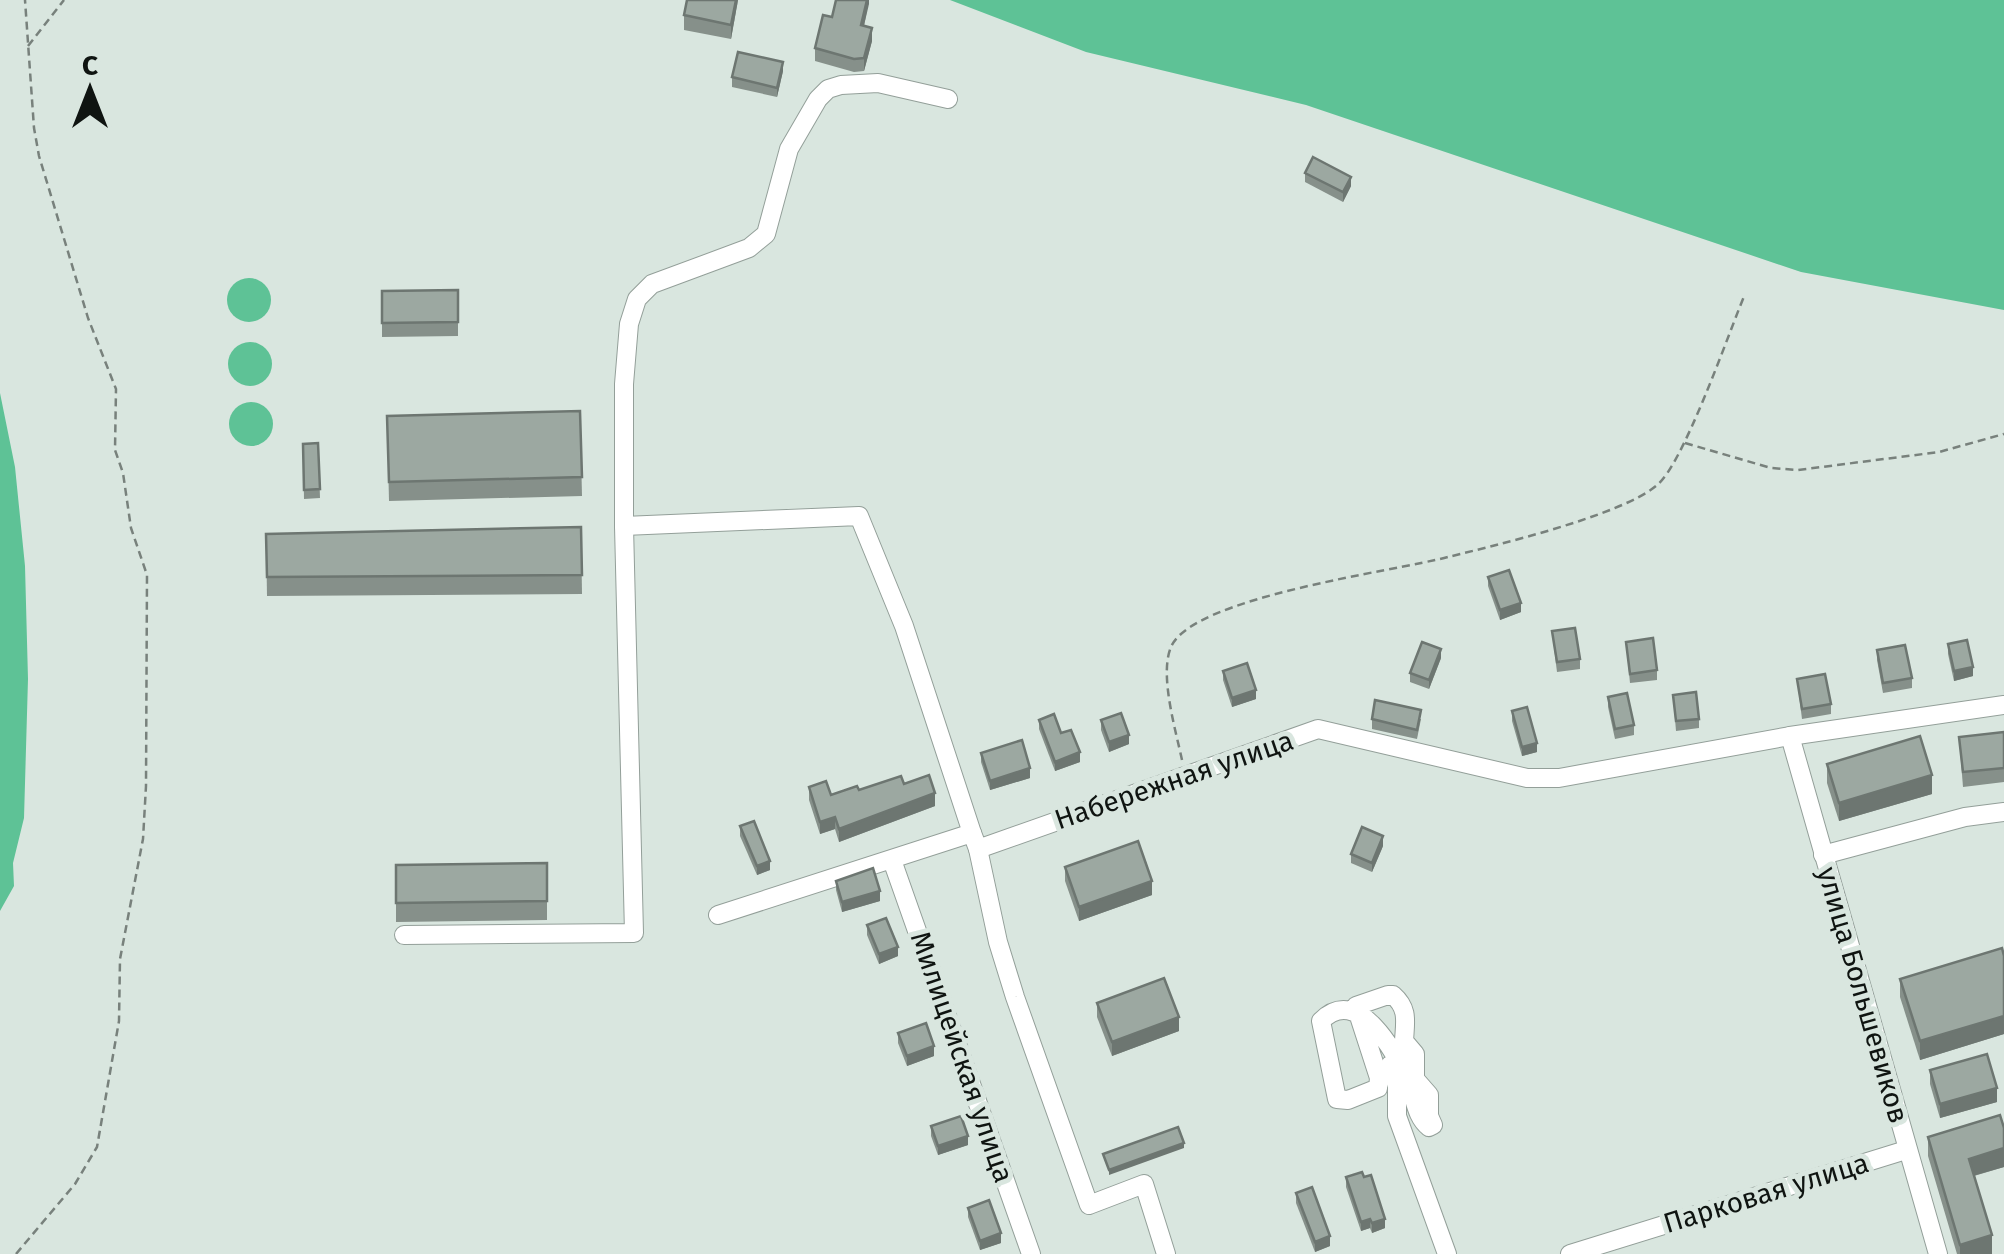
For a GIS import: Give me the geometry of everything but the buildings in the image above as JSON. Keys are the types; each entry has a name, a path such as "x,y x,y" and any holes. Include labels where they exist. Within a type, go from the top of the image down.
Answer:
{"street":[{"path":"404,935 634,933 624,384 629,324 638,299 652,284 749,248 766,234 789,149 828,89 878,83 948,99"},
{"path":"624,526 859,516 904,626 975,841 1010,979 1089,1205 1144,1184 1166,1254"},
{"name":"Набережная улица","path":"718,914 892,860 975,841 1185,776 1318,729 1527,778 1585,776 1790,736 2004,705"},
{"name":"улица Большевиков","path":"1790,736 1938,1254"},
{"path":"1824,855 1966,817 2004,812"},
{"name":"Милицейская улица","path":"892,860 1031,1254"},
{"path":"1360,1005 1403,1071 1423,1123 1433,1125 1429,1116 1431,1100 1415,1078 1415,1054 1404,1040 1407,1021 1393,995 1360,1005 1347,1009 1323,1017 1321,1028 1337,1099 1342,1102 1396,1080"},
{"path":"1360,1005 1379,1078 1370,1092"},
{"path":"1380,1037 1396,1080 1397,1116 1447,1254"},
{"path":"1370,1092 1397,1116"},
{"name":"Парковая улица","path":"1570,1254 1906,1150"}],"path":[{"path":"16,1254 76,1184 97,1147 121,1004 119,967 139,866 146,786 147,575 131,528 123,473 115,450 116,389 88,318 39,156 25,0"},
{"path":"28,46 64,0"},
{"path":"1185,776 1168,687 1167,658 1172,643 1202,620 1275,594 1446,558 1587,517 1652,490 1663,480 1683,442 1744,294"},
{"path":"1683,442 1771,468 1798,470 1939,452 2004,434"}],"shaded area":[{"path":"950,0 2004,0 2004,310 1801,272 1306,105 1086,52"},
{"path":"249,278 264,285 271,300 264,315 249,322 234,315 227,300 234,285"},
{"path":"250,342 265,349 272,364 265,379 250,386 235,379 228,364 235,349"},
{"path":"0,393 15,467 25,566 28,679 24,818 13,863 14,886 0,911"},
{"path":"251,402 266,409 273,424 266,439 251,446 236,439 229,424 236,409"}]}
